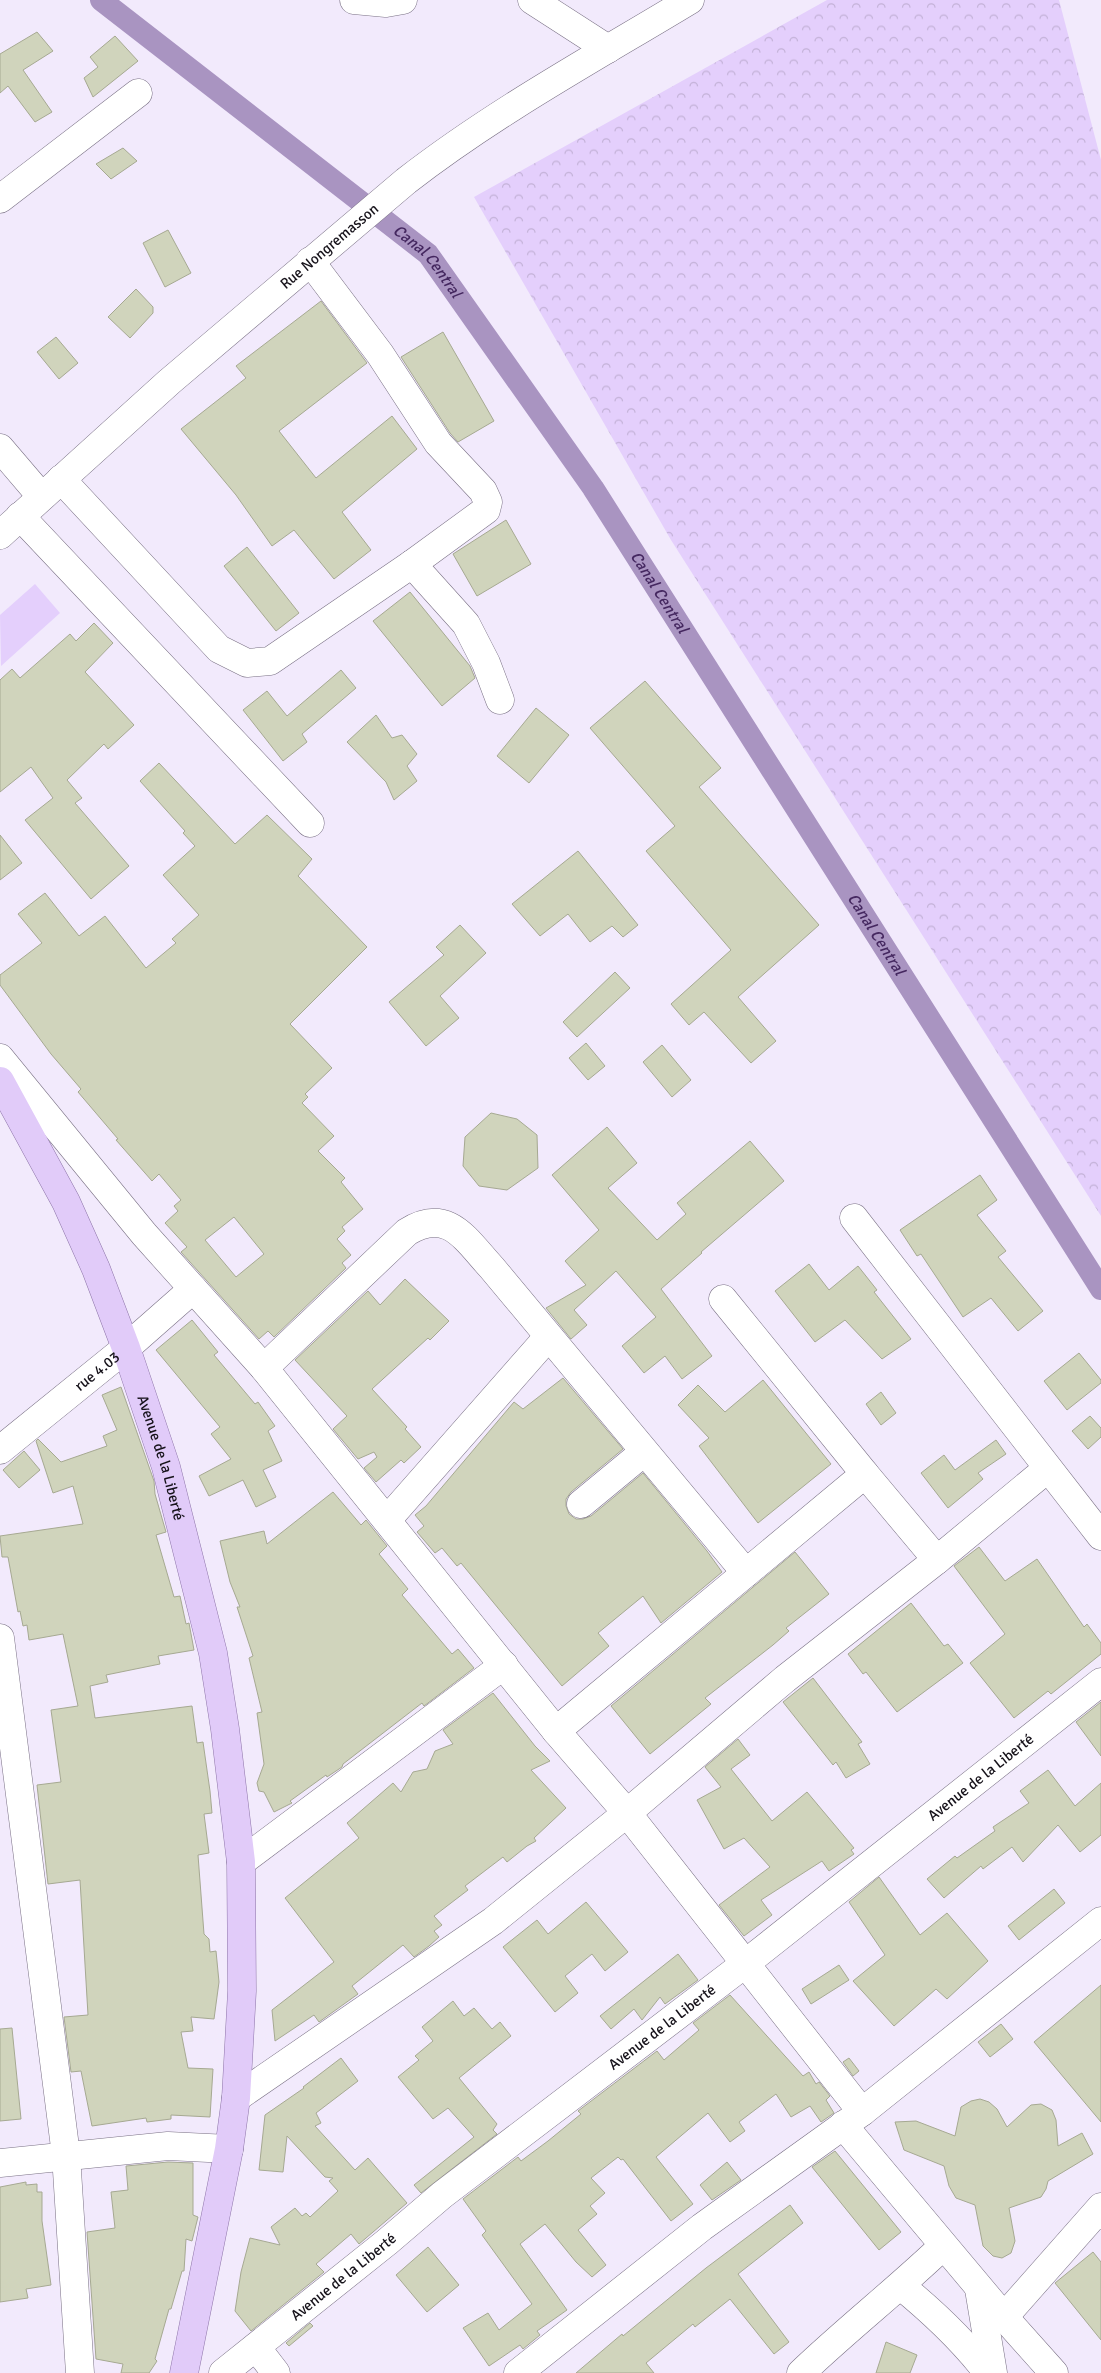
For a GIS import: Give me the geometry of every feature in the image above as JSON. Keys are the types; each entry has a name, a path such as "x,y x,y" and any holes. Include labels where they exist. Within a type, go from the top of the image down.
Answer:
{"main road":[{"name":"Avenue de la Liberté","path":"0,1081 66,1202 96,1269 126,1348 166,1468 213,1653 225,1730 241,1862 242,1991 236,2098 229,2149 184,2373"}],"street":[{"path":"354,0 386,3 403,0"},
{"path":"532,0 608,50"},
{"name":"Rue Nongremasson","path":"0,535 358,219 406,181 447,150 484,126 690,0"},
{"path":"0,199 138,93"},
{"path":"0,448 51,488 219,649 247,663 270,661 412,564 486,510 488,502 483,491 438,443 380,354 310,261"},
{"path":"20,516 310,823"},
{"path":"412,564 466,624 486,662 500,700"},
{"path":"0,1058 144,1234 264,1368 556,1731 627,1813 746,1964 943,2246 1054,2373"},
{"path":"854,1218 1047,1469 1101,1536"},
{"path":"264,1368 407,1232 421,1223 432,1221 448,1224 470,1244 746,1573"},
{"name":"rue 4.03","path":"0,1450 126,1348 193,1290"},
{"path":"723,1299 937,1560"},
{"path":"387,1520 548,1337"},
{"path":"581,1504 644,1452"},
{"path":"236,2098 493,1921 627,1813 785,1679 937,1560 1047,1469"},
{"path":"556,1731 865,1474"},
{"path":"0,1638 66,2155 80,2373"},
{"path":"241,1862 504,1666"},
{"name":"Avenue de la Liberté","path":"223,2373 442,2195 746,1964 1101,1682"},
{"path":"518,2373 702,2227 853,2118 1101,1921"},
{"path":"0,2163 168,2146 229,2149"},
{"path":"1004,2317 1101,2207"},
{"path":"800,2373 830,2345 901,2286 943,2246"},
{"path":"979,2285 993,2373"},
{"path":"901,2286 947,2325 970,2349 988,2373"},
{"path":"256,2347 276,2373"}],"green space":[{"path":"827,0 1059,0 1101,160 1101,1216 671,540 474,197"},
{"path":"35,584 60,613 1,666 0,615"}],"building":[{"path":"37,32 53,51 23,70 52,112 35,122 8,86 0,93 0,54"},
{"path":"115,36 138,61 93,97 84,78 98,67 90,57"},
{"path":"123,148 137,161 111,179 96,164"},
{"path":"168,230 191,273 165,287 143,243"},
{"path":"136,289 153,307 153,313 130,338 108,317"},
{"path":"321,301 367,363 279,431 316,478 392,416 417,449 342,512 371,550 334,579 294,530 272,546 236,495 181,429 246,378 236,366"},
{"path":"443,332 494,421 458,442 450,433 401,357"},
{"path":"56,337 78,363 59,379 37,352"},
{"path":"506,520 531,564 477,596 453,554"},
{"path":"247,547 299,613 276,631 224,566"},
{"path":"410,592 470,666 475,678 442,706 373,621"},
{"path":"94,623 113,643 85,672 134,725 108,749 104,744 67,780 82,798 75,803 129,866 91,899 25,820 53,798 31,767 0,792 0,680 12,669 20,678 70,634 76,641"},
{"path":"341,670 356,688 302,734 307,742 283,761 243,710 267,691 287,716"},
{"path":"645,681 721,768 699,787 819,925 738,997 776,1041 751,1063 704,1012 689,1025 671,1004 731,950 646,851 675,826 590,728"},
{"path":"536,708 569,735 529,783 497,756"},
{"path":"376,715 392,738 402,735 417,754 407,766 417,781 394,800 386,782 347,742"},
{"path":"159,763 235,844 267,815 312,859 298,876 367,947 290,1024 332,1068 305,1094 308,1097 302,1103 334,1136 318,1151 345,1178 341,1182 363,1209 342,1227 345,1231 337,1239 351,1255 342,1263 346,1268 274,1337 268,1331 259,1339 181,1252 187,1247 165,1223 178,1211 174,1206 181,1200 159,1174 152,1181 116,1140 118,1139 78,1092 81,1089 51,1054 0,985 0,975 42,943 18,914 45,893 79,936 105,916 146,968 176,943 172,939 199,915 163,875 195,846 183,833 185,831 140,781","holes":["234,1217 264,1254 236,1277 205,1240"]},
{"path":"0,835 22,863 0,880"},
{"path":"578,851 638,925 623,937 612,926 590,942 568,914 540,936 512,904"},
{"path":"460,925 486,953 440,996 459,1018 426,1046 389,1002 444,955 436,947"},
{"path":"615,972 630,988 577,1037 563,1022"},
{"path":"586,1043 605,1066 588,1080 569,1058"},
{"path":"662,1045 691,1080 672,1097 643,1062"},
{"path":"491,1113 517,1119 537,1135 538,1168 507,1190 479,1186 463,1166 465,1137"},
{"path":"607,1127 637,1163 608,1188 657,1240 686,1214 677,1203 750,1141 784,1181 661,1289 712,1356 682,1379 665,1356 644,1373 622,1346 656,1317 616,1271 574,1310 587,1325 571,1339 546,1308 586,1285 565,1261 599,1230 552,1175"},
{"path":"980,1175 997,1200 977,1215 1006,1251 998,1257 1043,1311 1018,1331 991,1298 963,1317 921,1254 917,1256 900,1230"},
{"path":"809,1264 829,1290 858,1266 877,1290 874,1292 911,1339 882,1359 845,1320 815,1342 775,1291"},
{"path":"405,1279 449,1321 430,1340 428,1338 372,1389 407,1427 405,1429 421,1447 404,1463 401,1460 376,1482 364,1468 377,1457 374,1452 358,1459 333,1429 347,1416 295,1360 368,1291 380,1305"},
{"path":"192,1320 218,1352 214,1355 255,1404 258,1402 275,1426 268,1431 282,1461 263,1470 276,1497 256,1507 243,1480 209,1496 199,1476 231,1459 211,1434 220,1427 156,1350"},
{"path":"1079,1353 1101,1380 1101,1383 1067,1410 1044,1381"},
{"path":"563,1378 623,1449 571,1492 566,1499 569,1514 576,1519 591,1516 643,1473 722,1572 661,1623 643,1596 598,1633 609,1646 562,1686 461,1563 457,1566 442,1548 435,1553 417,1532 424,1526 415,1515 426,1506 514,1402 523,1409"},
{"path":"763,1380 831,1464 758,1523 699,1446 709,1438 678,1405 698,1385 725,1412"},
{"path":"121,1387 154,1481 155,1494 166,1532 156,1535 174,1597 180,1596 186,1624 189,1623 194,1650 158,1656 160,1664 106,1675 108,1682 90,1686 95,1718 192,1706 197,1743 203,1742 212,1813 204,1814 209,1853 198,1855 204,1934 209,1939 210,1952 216,1951 219,1982 214,2019 191,2017 193,2031 181,2032 188,2068 213,2069 210,2117 171,2115 171,2119 147,2122 146,2118 92,2126 81,2071 71,2072 64,2017 88,2015 80,1880 48,1884 37,1785 61,1782 51,1710 78,1706 63,1634 29,1640 27,1625 23,1626 20,1611 18,1612 8,1557 2,1557 0,1536 83,1524 73,1486 53,1493 36,1441 38,1439 61,1462 107,1446 103,1436 117,1430 102,1395"},
{"path":"881,1392 896,1413 881,1425 866,1404"},
{"path":"1090,1416 1101,1428 1101,1437 1088,1449 1072,1431"},
{"path":"996,1440 1006,1454 978,1473 983,1479 948,1508 921,1473 944,1455 955,1470"},
{"path":"24,1451 40,1470 19,1488 3,1470"},
{"path":"333,1492 361,1525 366,1520 387,1546 379,1554 408,1589 402,1595 452,1654 458,1649 474,1668 424,1706 422,1703 343,1764 342,1767 327,1777 326,1775 290,1801 292,1803 274,1812 264,1792 259,1791 257,1783 264,1764 257,1713 262,1712 249,1658 253,1656 237,1607 240,1607 230,1582 220,1541 264,1531 267,1544"},
{"path":"979,1547 1005,1581 1037,1559 1084,1627 1087,1624 1101,1643 1101,1654 1051,1694 1048,1691 1014,1718 970,1663 1005,1634 954,1566"},
{"path":"795,1552 829,1594 786,1628 789,1631 773,1645 705,1698 711,1704 650,1754 611,1706"},
{"path":"911,1603 944,1646 948,1644 963,1663 897,1712 866,1672 863,1674 848,1654"},
{"path":"813,1678 862,1742 858,1744 870,1764 846,1778 836,1762 833,1765 783,1702"},
{"path":"493,1693 535,1746 550,1761 531,1770 566,1808 534,1838 536,1841 507,1862 503,1857 465,1886 468,1890 434,1916 442,1925 434,1931 439,1937 429,1946 414,1957 403,1945 352,1986 358,1994 319,2022 314,2015 275,2041 272,2010 334,1962 285,1898 359,1838 347,1823 393,1783 401,1792 413,1772 427,1769 435,1751 453,1744 443,1730"},
{"path":"1101,1702 1101,1756 1076,1722"},
{"path":"738,1739 750,1755 731,1769 772,1821 807,1792 854,1848 851,1850 854,1854 829,1871 822,1861 761,1900 772,1915 744,1936 719,1905 770,1867 744,1838 724,1849 697,1800 721,1787 705,1767"},
{"path":"1048,1770 1075,1806 1101,1783 1101,1835 1080,1852 1058,1825 1023,1862 1012,1847 983,1869 981,1866 944,1898 927,1879 955,1856 957,1858 995,1831 993,1827 1029,1803 1020,1791"},
{"path":"879,1877 920,1935 947,1913 988,1961 947,1999 936,1989 894,2026 853,1981 885,1955 849,1902"},
{"path":"1054,1889 1065,1903 1019,1940 1008,1926"},
{"path":"586,1902 628,1952 605,1971 592,1954 565,1976 578,1993 555,2012 503,1947 537,1920 548,1934"},
{"path":"678,1954 698,1980 665,2004 660,1997 642,2020 634,2009 611,2029 600,2016"},
{"path":"839,1965 849,1980 811,2004 802,1989"},
{"path":"1101,1985 1101,2122 1034,2042"},
{"path":"730,1995 803,2076 809,2072 816,2084 819,2082 830,2096 826,2100 834,2113 821,2122 810,2106 791,2117 776,2094 739,2122 745,2131 730,2142 708,2113 656,2157 693,2204 671,2221 623,2159 621,2160 618,2157 591,2178 605,2193 590,2206 597,2214 578,2230 606,2265 592,2277 576,2262 545,2224 520,2244 567,2310 537,2331 540,2335 523,2349 520,2345 489,2366 463,2328 488,2313 499,2330 532,2304 482,2235 486,2231 463,2199 518,2157 521,2161 548,2141 581,2114 578,2111 657,2051 664,2060 699,2030 693,2023"},
{"path":"453,2001 464,2016 474,2008 492,2029 500,2022 511,2036 459,2078 497,2124 493,2130 497,2134 421,2193 414,2185 474,2137 448,2108 433,2119 398,2077 419,2060 415,2056 433,2041 422,2027"},
{"path":"1001,2024 1013,2039 990,2057 978,2042"},
{"path":"12,2028 21,2119 0,2121 0,2029"},
{"path":"341,2058 358,2081 316,2113 321,2123 315,2126 355,2170 368,2158 407,2203 359,2244 351,2234 316,2264 324,2272 251,2331 235,2311 241,2272 250,2238 280,2245 271,2227 295,2208 302,2216 306,2213 310,2217 338,2191 329,2181 333,2178 325,2177 287,2136 283,2172 259,2170 265,2115 304,2088"},
{"path":"849,2058 859,2071 853,2076 843,2062"},
{"path":"980,2099 989,2102 997,2109 1007,2127 1031,2105 1041,2104 1052,2110 1056,2120 1058,2146 1082,2133 1093,2154 1048,2181 1041,2197 1009,2208 1015,2241 1011,2253 1002,2258 993,2256 983,2246 975,2205 956,2198 949,2186 944,2166 904,2150 895,2122 916,2121 955,2136 961,2107 971,2101"},
{"path":"835,2151 901,2232 879,2250 812,2167"},
{"path":"168,2162 193,2163 193,2215 198,2217 192,2241 186,2239 184,2271 182,2271 171,2309 169,2309 155,2359 157,2361 149,2373 121,2373 123,2364 96,2359 87,2232 115,2228 111,2192 128,2190 126,2166"},
{"path":"727,2162 741,2180 712,2200 700,2185"},
{"path":"26,2182 26,2185 37,2184 37,2192 42,2192 42,2221 51,2285 26,2289 28,2298 0,2302 0,2187"},
{"path":"790,2205 803,2223 738,2274 789,2342 774,2354 730,2299 695,2327 693,2324 646,2363 654,2373 576,2373 706,2268"},
{"path":"428,2247 459,2285 427,2312 396,2275"},
{"path":"1093,2252 1101,2262 1101,2340 1055,2283"},
{"path":"310,2323 313,2326 289,2346 286,2343"},
{"path":"886,2342 917,2355 910,2373 876,2373"}],"waterway":[{"name":"Canal Central","path":"101,0 428,254 593,488 1101,1289"}]}
